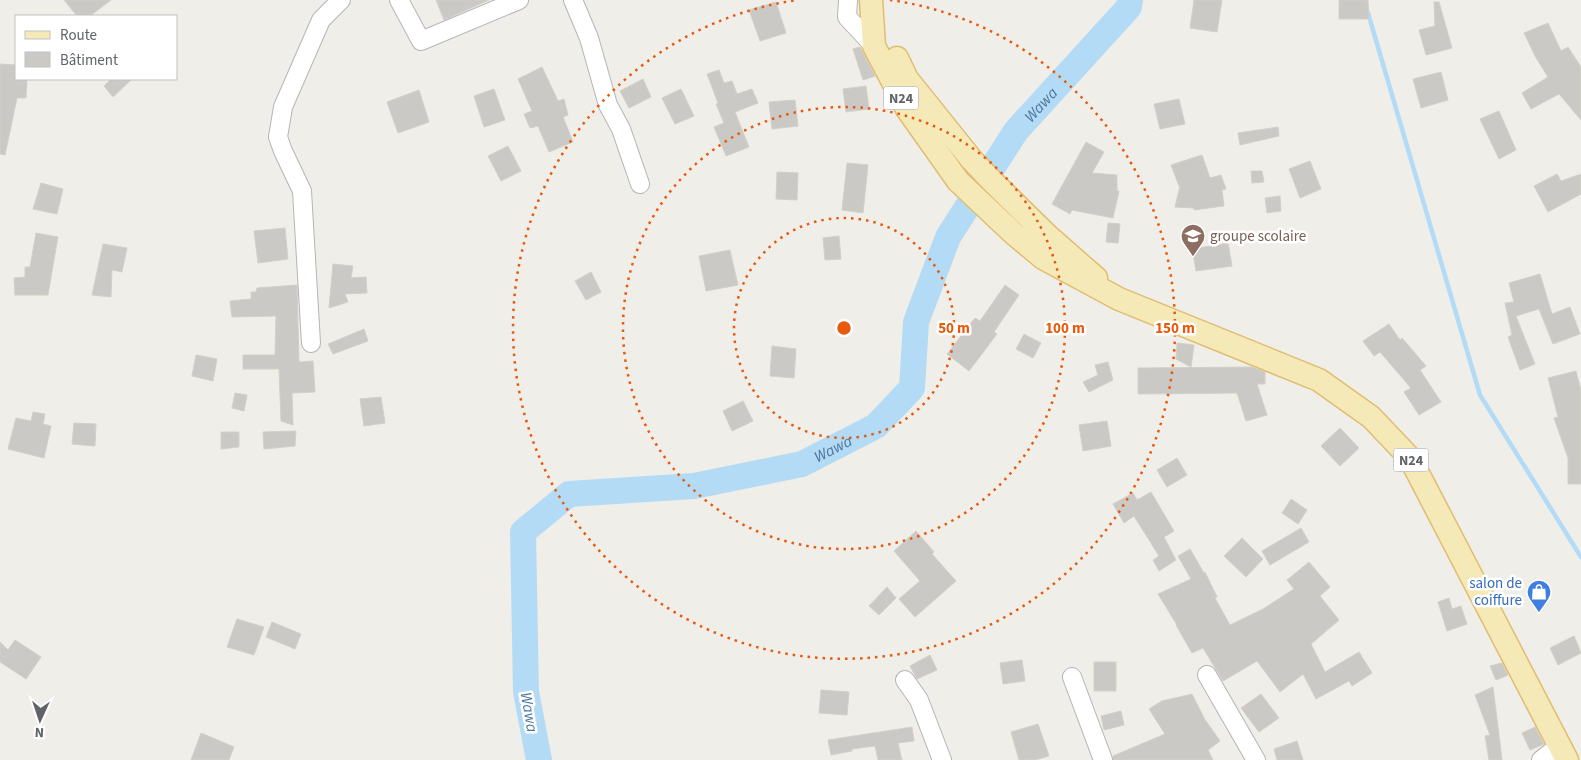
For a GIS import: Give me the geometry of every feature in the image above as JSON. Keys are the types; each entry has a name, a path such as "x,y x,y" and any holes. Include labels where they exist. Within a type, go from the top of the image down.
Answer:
{"main road":[{"name":"N24","path":"871,2 874,46 907,109 958,181 1013,233 1043,258 1119,299 1319,380 1371,417 1410,458 1563,753"},
{"name":"N24","path":"871,2 908,79 972,160 1048,236 1119,299"}],"street":[{"path":"311,343 302,191 282,151 278,137 283,107 321,20 341,0"},
{"path":"399,0 422,41 519,0"},
{"path":"573,0 589,38 608,105 621,129 640,184"},
{"path":"848,0 847,18 874,46"},
{"path":"1207,675 1256,760"},
{"path":"1072,677 1103,760"},
{"path":"905,680 918,700 942,760"},
{"path":"1541,760 1563,753"}],"building":[{"path":"64,0 111,0 91,15 76,15"},
{"path":"436,0 489,0 444,20"},
{"path":"1194,0 1222,0 1217,32 1190,28"},
{"path":"1339,0 1368,0 1369,19 1339,19"},
{"path":"776,2 786,33 760,41 749,10"},
{"path":"1434,2 1439,2 1452,48 1426,55 1419,30 1435,26"},
{"path":"1548,23 1561,51 1568,47 1581,67 1581,120 1559,94 1531,109 1522,93 1548,77 1524,33"},
{"path":"860,47 875,76 863,80 853,49"},
{"path":"0,64 15,65 15,80 27,80 26,98 17,98 5,155 0,154"},
{"path":"542,67 558,101 564,99 568,115 563,117 573,142 549,152 538,126 530,128 524,114 532,111 518,79"},
{"path":"719,70 724,83 732,81 737,94 752,89 758,103 735,112 749,147 726,156 714,127 724,123 707,74"},
{"path":"1441,72 1448,100 1421,108 1413,79"},
{"path":"643,79 651,97 629,108 620,91"},
{"path":"110,80 131,80 113,97 104,86"},
{"path":"866,86 869,109 846,112 843,89"},
{"path":"494,89 505,120 484,127 474,96"},
{"path":"681,89 694,116 675,124 662,98"},
{"path":"419,90 429,122 398,133 387,102"},
{"path":"1179,99 1185,124 1160,129 1154,104"},
{"path":"795,100 798,126 772,129 769,102"},
{"path":"1499,111 1516,150 1499,159 1480,119"},
{"path":"1278,127 1279,136 1240,145 1238,133"},
{"path":"1086,142 1104,152 1092,173 1117,175 1117,191 1119,191 1113,218 1072,210 1070,214 1052,204"},
{"path":"508,146 521,171 501,181 488,156"},
{"path":"1202,155 1210,178 1221,175 1226,189 1222,190 1224,206 1194,210 1194,208 1175,207 1180,186 1171,165"},
{"path":"1310,161 1321,189 1300,198 1289,169"},
{"path":"847,163 868,165 863,213 842,210"},
{"path":"1251,171 1262,171 1264,182 1252,183"},
{"path":"777,172 798,173 797,200 776,199"},
{"path":"1557,174 1561,181 1581,174 1581,194 1548,212 1534,186"},
{"path":"41,183 63,189 57,214 33,209"},
{"path":"1280,196 1281,211 1267,213 1265,198"},
{"path":"1108,223 1120,224 1118,243 1106,242"},
{"path":"285,228 288,259 258,263 254,231"},
{"path":"36,233 58,237 48,295 15,295 14,278 25,277 25,267 30,267"},
{"path":"839,236 841,259 825,260 823,238"},
{"path":"1228,243 1232,266 1196,271 1192,249"},
{"path":"103,244 127,248 122,272 112,270 111,297 92,295"},
{"path":"730,250 738,285 706,291 699,256"},
{"path":"333,264 353,266 351,278 366,277 367,293 345,294 348,302 329,308"},
{"path":"591,272 601,292 586,300 575,281"},
{"path":"1540,274 1552,314 1570,307 1580,334 1553,344 1539,309 1516,316 1535,364 1520,370 1508,337 1512,335 1505,303 1514,302 1509,283"},
{"path":"297,285 299,362 313,361 315,392 292,393 293,425 281,421 279,369 243,369 243,355 275,355 276,316 232,317 230,301 251,299 251,292 256,292 257,288"},
{"path":"1005,285 1019,295 994,332 997,334 969,371 947,354 975,318 980,321"},
{"path":"1389,324 1400,340 1402,338 1426,366 1420,370 1441,402 1419,415 1404,392 1411,388 1380,352 1374,356 1363,341"},
{"path":"364,329 368,341 333,354 328,344"},
{"path":"1024,334 1041,343 1033,358 1016,349"},
{"path":"1177,343 1194,345 1191,367 1176,359"},
{"path":"772,346 796,349 794,378 770,376"},
{"path":"196,355 217,359 213,381 192,376"},
{"path":"1108,362 1113,380 1089,392 1083,382 1098,375 1095,365"},
{"path":"1252,367 1265,372 1265,384 1257,384 1267,415 1246,421 1237,393 1138,394 1138,368"},
{"path":"1576,371 1581,390 1581,484 1568,484 1568,458 1554,418 1558,417 1548,378"},
{"path":"235,393 247,395 244,411 232,408"},
{"path":"381,397 385,423 364,426 360,399"},
{"path":"743,401 753,421 732,431 723,411"},
{"path":"33,412 45,414 43,424 51,426 44,458 8,449 16,418 31,421"},
{"path":"1107,421 1111,446 1083,451 1079,425"},
{"path":"74,423 96,424 95,446 72,444"},
{"path":"1340,428 1359,448 1340,466 1321,446"},
{"path":"296,431 295,446 264,449 263,432"},
{"path":"221,432 239,432 239,447 221,449"},
{"path":"1177,458 1187,475 1167,487 1157,470"},
{"path":"1151,492 1174,531 1164,537 1176,560 1159,571 1153,560 1159,556 1134,516 1124,523 1113,504 1133,493 1137,500"},
{"path":"1291,499 1307,510 1298,524 1282,513"},
{"path":"1301,528 1309,542 1270,565 1262,551"},
{"path":"916,531 934,552 932,554 956,581 915,617 899,599 920,581 894,551"},
{"path":"1242,538 1263,559 1246,577 1224,556"},
{"path":"1190,549 1205,572 1217,597 1215,598 1230,625 1263,609 1294,589 1287,580 1309,562 1330,587 1320,596 1339,620 1311,644 1325,672 1359,652 1372,673 1352,686 1349,681 1316,699 1303,674 1280,692 1257,661 1223,681 1203,648 1192,653 1158,594 1191,579 1178,556"},
{"path":"887,587 896,598 879,615 869,606"},
{"path":"1449,598 1452,609 1461,606 1467,624 1447,631 1438,602"},
{"path":"237,619 264,627 254,655 227,647"},
{"path":"272,622 301,634 295,649 266,637"},
{"path":"1574,636 1581,653 1558,665 1550,648"},
{"path":"15,640 41,657 26,679 0,662 0,642 8,650"},
{"path":"930,655 937,670 917,679 910,666"},
{"path":"1022,660 1025,681 1003,684 1000,663"},
{"path":"1094,662 1116,662 1116,691 1094,691"},
{"path":"1502,663 1508,675 1496,680 1490,666"},
{"path":"1493,687 1502,760 1489,760 1485,736 1490,735 1475,695"},
{"path":"821,690 849,692 847,715 819,713"},
{"path":"1192,694 1204,718 1220,741 1208,750 1213,760 1113,760 1113,756 1165,734 1149,709 1162,701"},
{"path":"1261,694 1279,718 1259,732 1241,708"},
{"path":"1121,711 1124,725 1104,730 1101,716"},
{"path":"1038,724 1049,756 1035,760 1019,760 1011,732"},
{"path":"912,727 914,741 898,743 902,760 878,760 875,746 852,749 852,751 831,755 828,740"},
{"path":"1535,727 1544,744 1530,750 1522,733"},
{"path":"201,733 234,747 229,760 191,760"},
{"path":"1297,741 1303,760 1277,760 1274,749"}],"waterway":[{"name":"Wawa","path":"539,760 526,692 523,532 569,494 694,486 802,464 876,426 912,388 916,322 948,237 1016,131 1129,7 1130,0"},
{"path":"1368,13 1480,395 1581,557"}],"place":[{"name":"groupe scolaire","path":"1193,257"},
{"name":"salon de coiffure","path":"1539,613"}]}
